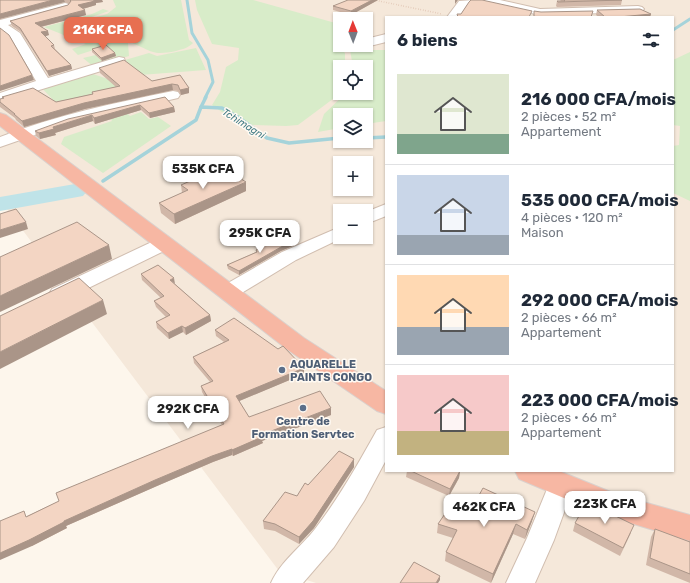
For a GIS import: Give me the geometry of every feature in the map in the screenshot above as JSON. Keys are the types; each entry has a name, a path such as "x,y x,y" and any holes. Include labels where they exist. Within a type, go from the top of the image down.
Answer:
{"highway":[{"path":"0,118 163,244 302,348 385,403"},
{"path":"531,472 614,506 690,528"}],"street":[{"path":"455,16 463,3 468,0"},
{"path":"484,0 540,15 638,8"},
{"path":"0,24 65,6"},
{"path":"0,24 16,36 44,83"},
{"path":"373,41 385,38"},
{"path":"0,98 44,83 119,61"},
{"path":"0,142 19,134 99,110 173,95"},
{"path":"373,216 385,210"},
{"path":"228,292 289,256 333,235"},
{"path":"43,302 163,244"},
{"path":"285,583 324,538 355,493 385,439"},
{"path":"520,583 540,540 561,485"}],"path":[{"path":"374,0 449,16"}],"shaded area":[{"path":"0,0 690,0 690,583 316,583 279,571 0,200"}],"green space":[{"path":"113,0 181,0 189,40 193,43 181,50 160,53 150,51 126,41 100,35 87,25 89,19 107,14 116,7"},
{"path":"195,0 253,0 333,22 333,52 344,52 345,60 333,60 333,99 298,125 252,125 232,119 212,105 220,92 226,67 238,60 239,48 212,44 197,10"},
{"path":"103,9 109,11 86,19 84,26 99,37 128,43 129,56 94,67 83,58 113,51 106,46 78,55 72,49 86,44 44,27 92,14"},
{"path":"196,48 206,70 140,75 125,60 149,53 157,56"},
{"path":"373,50 385,50 385,121 373,123 373,108 333,108 333,129 318,132 324,114 339,100 373,100 373,60 352,60 350,52 373,52"},
{"path":"690,52 690,201 674,193 674,146 679,145 680,126 674,125 674,60"},
{"path":"87,72 135,88 56,103 40,86"},
{"path":"122,108 130,116 141,112 149,119 158,117 171,126 103,173 61,144 64,137 112,121 106,112"}],"building":[{"path":"0,0 53,0 0,14"},
{"path":"70,0 95,1 78,5 85,10 35,23 48,31 41,32 54,45 51,46 71,65 47,71 20,28 10,21 68,5 71,1"},
{"path":"348,0 372,0 351,11 333,6"},
{"path":"471,0 482,0 532,11 530,16 458,16 457,14 461,14"},
{"path":"564,0 622,0 558,2 557,1 565,1"},
{"path":"640,9 651,14 604,16 597,10"},
{"path":"534,11 593,11 591,16 534,16"},
{"path":"0,28 9,35 32,75 0,86"},
{"path":"106,45 115,53 101,58 92,49"},
{"path":"124,60 152,81 180,75 189,88 180,90 178,85 172,84 84,103 22,121 0,102 0,99 4,98 2,97 33,88 56,102 93,94 92,92 120,86 99,68"},
{"path":"165,97 174,107 149,113 140,105 94,118 92,115 39,133 35,131 68,119"},
{"path":"222,167 246,182 174,214 159,203 188,190 181,185"},
{"path":"16,209 26,222 0,230 0,214"},
{"path":"77,222 109,245 0,296 0,257"},
{"path":"293,236 295,241 281,247 239,271 227,265 257,252 256,250 270,243 272,245"},
{"path":"158,265 174,278 170,280 210,315 185,328 182,326 168,333 156,322 170,315 154,301 164,296 141,274"},
{"path":"79,278 103,300 0,352 0,316"},
{"path":"234,318 278,349 283,346 304,368 236,396 249,417 320,391 331,408 261,435 262,437 232,450 212,456 155,480 64,521 29,540 0,553 0,521 24,511 26,517 59,501 56,493 224,424 201,386 213,381 193,357 229,340 215,330"},
{"path":"339,451 354,459 313,521 299,537 275,524 263,521 285,492 297,496 305,483 308,485"},
{"path":"413,472 459,472 450,489"},
{"path":"483,488 535,512 527,530 516,524 493,574 446,552 457,530 438,524 455,499 472,508"},
{"path":"587,502 634,525 623,548 575,523"},
{"path":"655,529 690,542 690,574 650,558"},
{"path":"414,562 440,576 436,583 400,583"}],"waterway":[{"path":"187,0 192,33 208,60 213,82 205,98"},
{"name":"Tchimagni","path":"674,29 690,19"},
{"path":"201,107 206,97"},
{"name":"Tchimagni","path":"103,181 196,120 201,107"},
{"name":"Tchimagni","path":"201,107 222,108 238,117 267,138 289,143 333,139"},
{"name":"Tchimagni","path":"373,138 385,137"},
{"name":"Tchimagni","path":"0,204 75,191"}],"place":[{"name":"AQUARELLE PAINTS CONGO","path":"282,370"},
{"name":"Centre de Formation Servtec","path":"303,408"}]}
